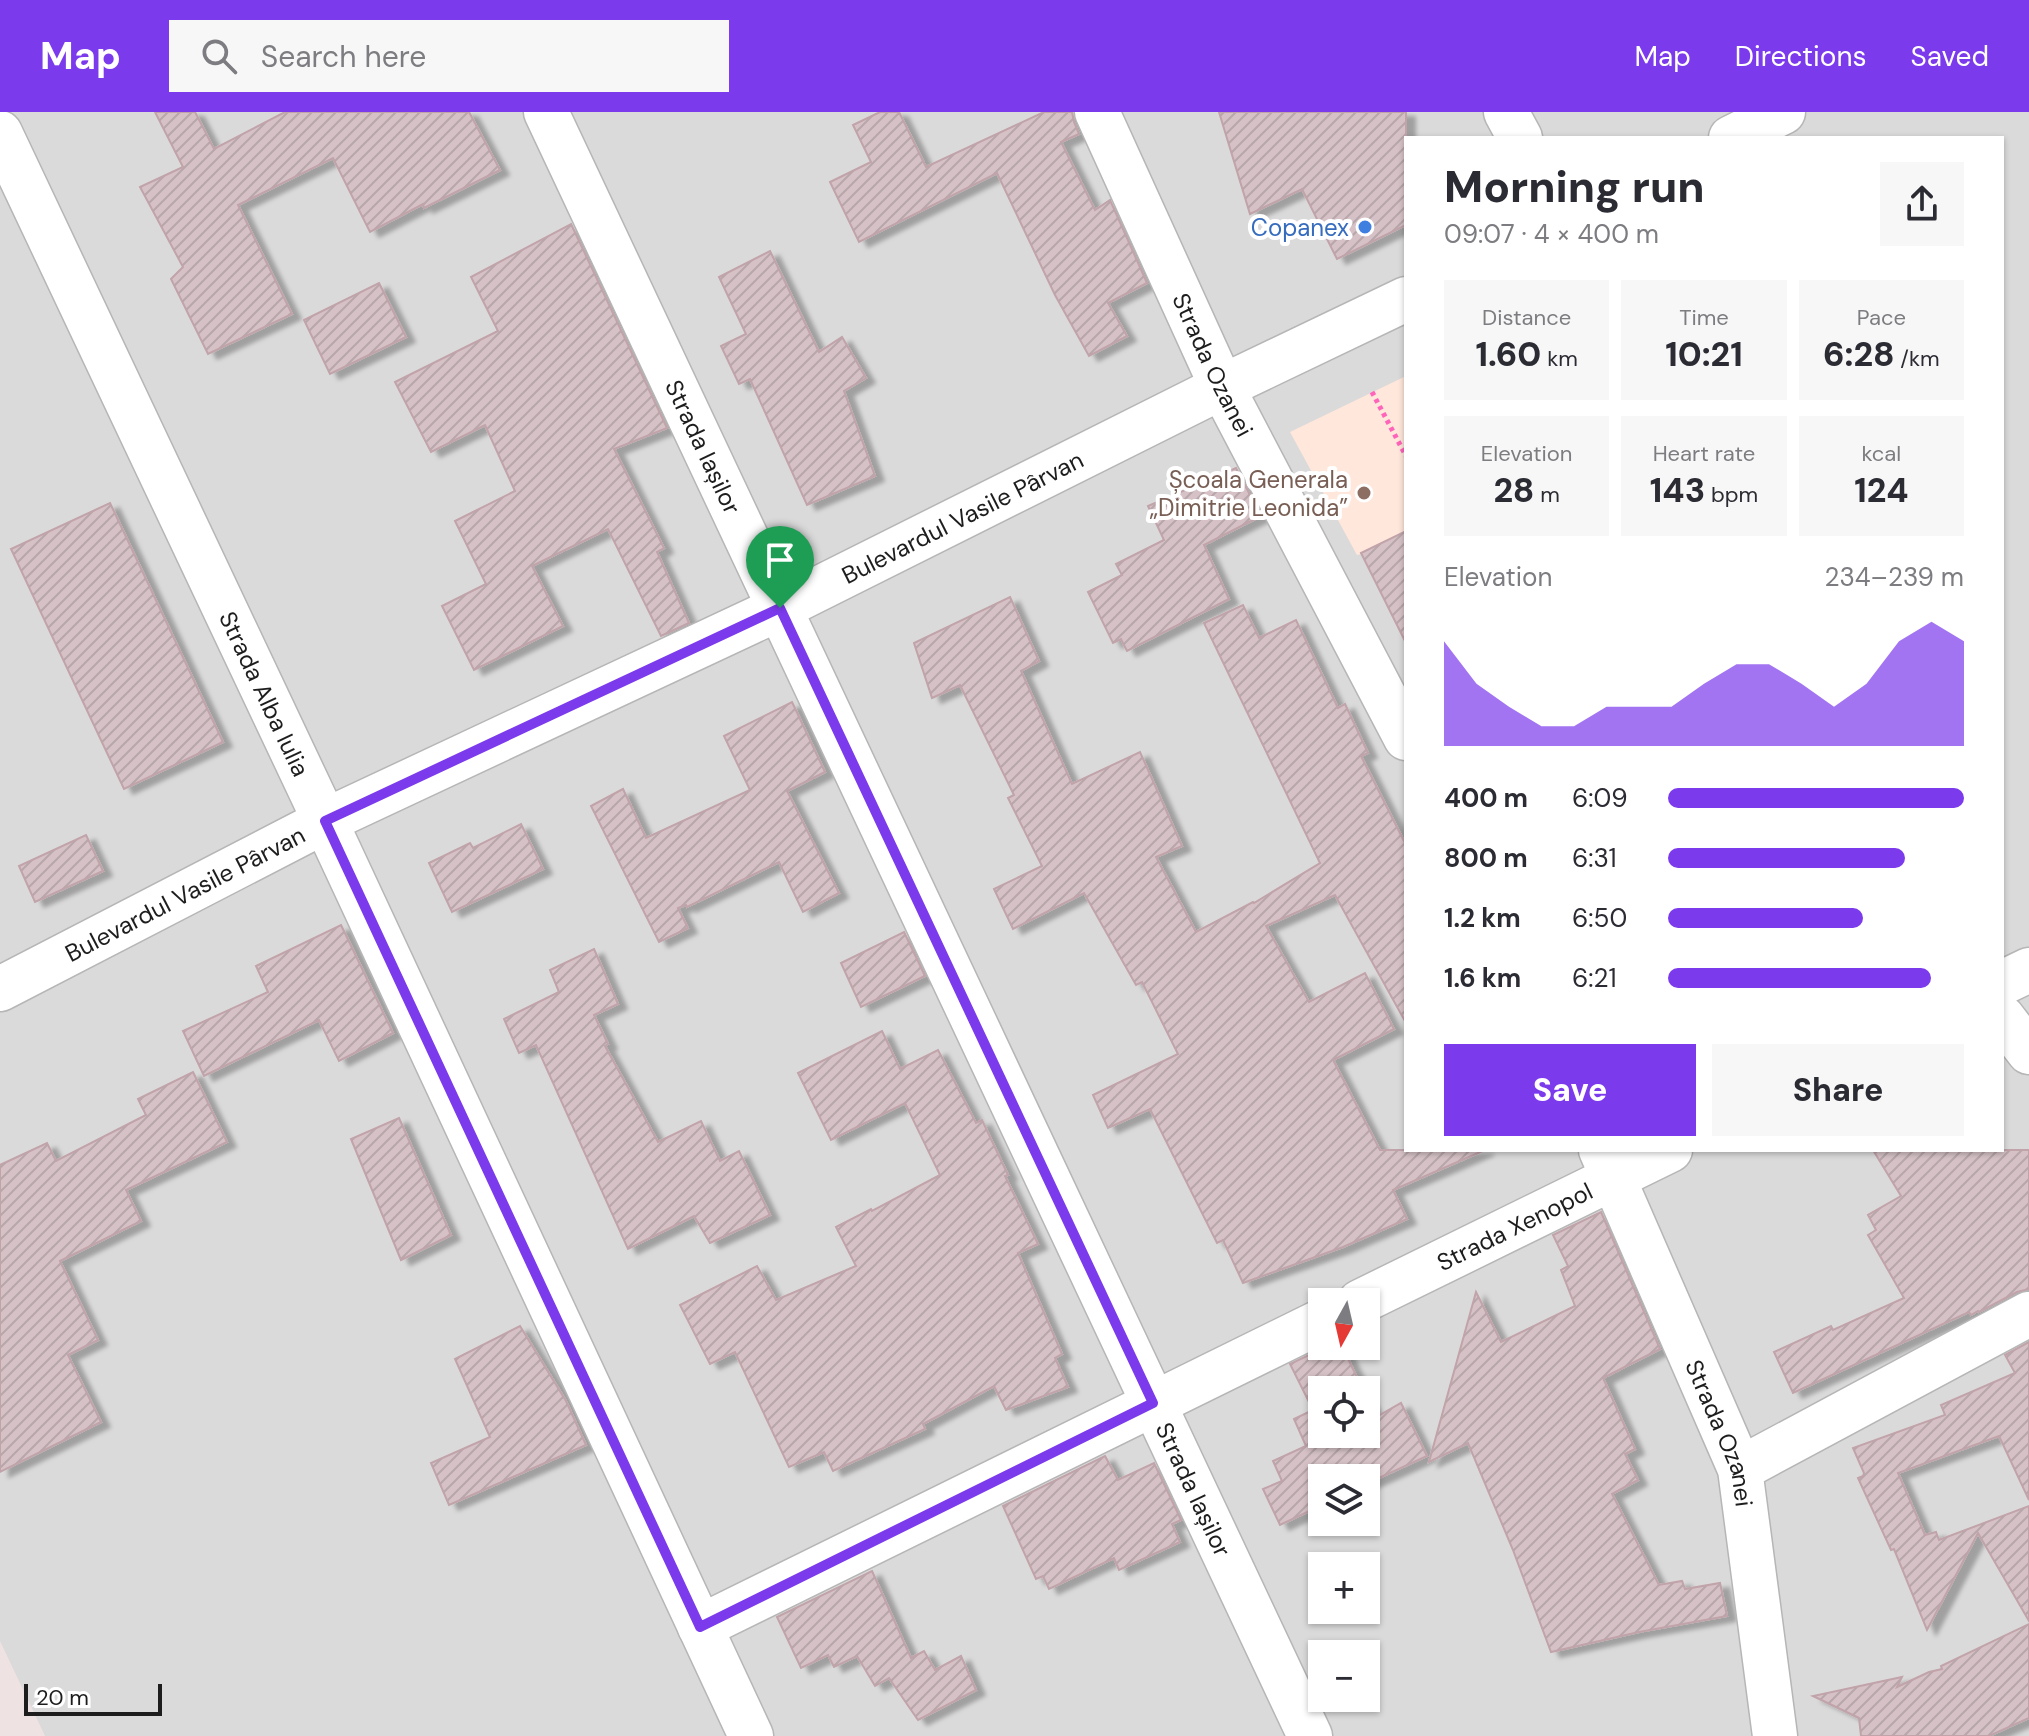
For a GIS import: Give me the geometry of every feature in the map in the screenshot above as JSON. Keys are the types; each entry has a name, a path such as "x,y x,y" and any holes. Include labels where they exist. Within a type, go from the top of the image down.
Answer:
{"street":[{"name":"Strada Iașilor","path":"546,112 1310,1736"},
{"name":"Strada Ozanei","path":"1097,112 1222,387 1404,734"},
{"path":"1506,112 1519,136"},
{"path":"1735,136 1783,112"},
{"name":"Strada Alba Iulia","path":"0,133 325,821 751,1736"},
{"name":"Bulevardul Vasile Pârvan","path":"0,989 325,821 780,608 1222,387 1404,300"},
{"path":"2004,982 2029,970"},
{"path":"2004,1020 2029,1052"},
{"name":"Strada Xenopol","path":"1380,1291 1607,1164 1661,1152"},
{"name":"Strada Ozanei","path":"1607,1164 1740,1469 1775,1736"},
{"path":"1740,1469 2029,1314"},
{"path":"700,1627 1308,1328"}],"path":[{"path":"1372,392 1404,452"}],"shaded area":[{"path":"0,112 2029,112 2029,1736 45,1736 0,1641"},
{"name":"Școala Generala „Dimitrie Leonida”","path":"1404,377 1404,621 1397,625 1361,554 1357,555 1290,432"}],"building":[{"path":"155,112 195,112 214,149 285,112 469,112 500,170 424,208 423,204 370,232 333,158 238,205 292,314 208,354 171,279 183,267 140,187 183,167"},
{"path":"880,112 899,112 926,167 1044,112 1072,112 1079,134 1061,142 1095,210 1110,200 1147,283 1108,303 1127,336 1089,356 1055,295 997,173 859,242 830,182 871,162 853,125"},
{"path":"1219,112 1406,112 1404,226 1337,259 1302,189 1250,214"},
{"path":"571,224 667,428 614,449 664,548 657,552 689,623 661,636 608,529 532,566 563,626 474,670 442,606 486,584 455,521 515,491 485,425 431,452 395,382 498,331 471,277"},
{"path":"770,251 819,352 842,337 866,378 844,391 875,476 807,505 750,379 739,384 721,346 746,334 719,277"},
{"path":"379,283 406,337 330,374 304,320"},
{"path":"1236,468 1261,516 1204,545 1229,599 1127,651 1121,639 1113,643 1088,592 1122,575 1116,564 1164,540 1148,506"},
{"path":"110,503 223,742 124,789 11,549"},
{"path":"1404,532 1404,639 1361,553"},
{"path":"1010,597 1039,661 1021,671 1072,784 1140,752 1182,846 1156,857 1196,932 1254,903 1320,863 1204,623 1243,605 1259,638 1296,620 1338,708 1345,704 1368,753 1361,756 1404,841 1404,1019 1335,895 1266,926 1309,1002 1365,973 1394,1029 1333,1060 1380,1150 1480,1152 1393,1190 1407,1219 1343,1247 1243,1283 1223,1240 1217,1243 1150,1109 1108,1128 1093,1095 1178,1054 1142,982 1136,985 1084,893 1013,929 994,889 1042,866 1008,798 1014,795 960,685 932,698 914,643"},
{"path":"792,702 825,772 787,791 839,893 803,912 779,862 687,907 678,908 688,928 659,942 591,806 623,789 646,838 750,790 724,736"},
{"path":"521,824 543,869 452,912 429,863 470,843 473,848"},
{"path":"86,835 103,871 35,902 19,866"},
{"path":"341,925 393,1033 339,1061 319,1020 204,1076 183,1031 268,992 256,966"},
{"path":"904,932 925,976 861,1007 841,963"},
{"path":"594,949 618,1004 594,1015 608,1044 605,1046 658,1142 701,1121 720,1161 739,1151 770,1215 710,1243 694,1216 628,1249 536,1045 519,1053 504,1019 559,992 550,970"},
{"path":"882,1031 900,1069 938,1050 976,1123 982,1120 1038,1244 1018,1253 1062,1354 1055,1358 1068,1387 1006,1410 994,1386 923,1424 925,1429 833,1471 824,1452 789,1467 735,1352 710,1364 680,1305 757,1266 776,1300 856,1266 836,1227 940,1175 905,1103 831,1140 798,1073"},
{"path":"193,1072 227,1142 126,1190 141,1221 60,1261 98,1340 68,1355 101,1422 0,1472 0,1165 47,1143 56,1161 146,1115 138,1099"},
{"path":"399,1118 451,1235 401,1260 351,1139"},
{"path":"2029,1150 2029,1289 1979,1312 1971,1315 1969,1312 1793,1393 1774,1352 1904,1298 1868,1235 1876,1230 1868,1215 1901,1196 1874,1152"},
{"path":"1601,1212 1660,1349 1603,1378 1635,1449 1625,1454 1638,1480 1612,1494 1659,1585 1682,1581 1685,1589 1720,1583 1727,1616 1551,1652 1468,1443 1429,1462 1476,1292 1501,1342 1575,1306 1561,1270 1568,1266 1553,1235"},
{"path":"520,1326 566,1401 586,1445 449,1505 431,1463 490,1437 455,1359"},
{"path":"2029,1342 2029,1500 1999,1436 1898,1473 1925,1535 1936,1532 1939,1540 2029,1506 2029,1621 1978,1533 1927,1630 1894,1549 1891,1550 1858,1478 1864,1473 1853,1448 1945,1415 1941,1405 2015,1373 2005,1355"},
{"path":"1308,1355 1308,1360 1349,1360 1356,1376 1308,1376 1308,1400 1290,1364"},
{"path":"1401,1403 1427,1456 1380,1478 1380,1464 1308,1464 1308,1512 1280,1525 1263,1489 1282,1481 1273,1461 1306,1446 1294,1419 1308,1412 1308,1448 1380,1448 1380,1415"},
{"path":"1105,1456 1118,1480 1154,1463 1181,1520 1172,1524 1180,1542 1119,1570 1114,1558 1049,1589 1043,1576 1036,1579 1003,1506"},
{"path":"872,1571 911,1658 924,1651 935,1670 961,1656 976,1690 918,1720 889,1678 875,1686 857,1656 834,1667 828,1655 801,1668 777,1617"},
{"path":"2029,1624 2029,1718 1989,1736 1861,1736 1859,1718 1813,1696 1902,1677 1897,1687 1942,1669 1941,1666"}],"place":[{"name":"Copanex","path":"1365,227"},
{"name":"Școala Generala „Dimitrie Leonida”","path":"1364,493"}],"route":[{"path":"780,608 1153,1403 700,1627 325,821 780,608"}]}
